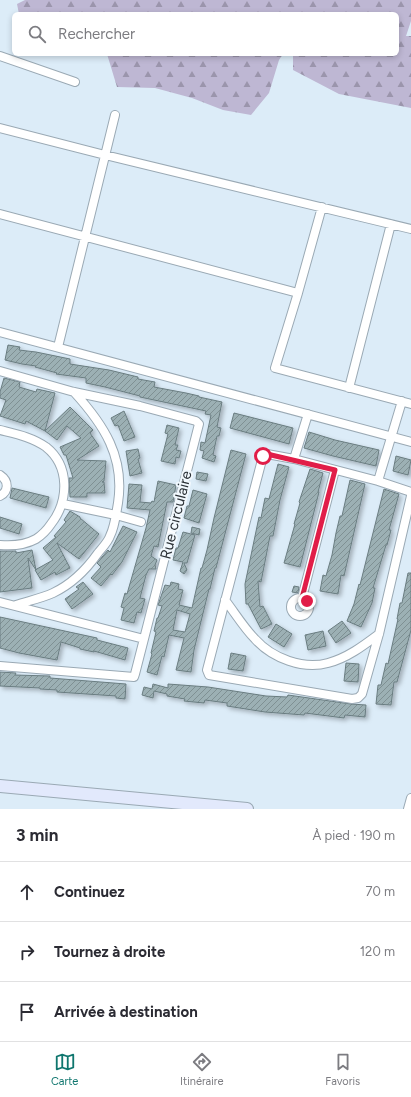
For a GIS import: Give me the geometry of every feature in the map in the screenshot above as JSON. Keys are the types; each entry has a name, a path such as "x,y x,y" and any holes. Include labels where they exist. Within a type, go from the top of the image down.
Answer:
{"main road":[{"path":"0,786 248,809"}],"street":[{"path":"0,56 75,82"},
{"path":"58,348 115,115"},
{"path":"0,128 411,229"},
{"path":"322,207 275,368 411,404"},
{"path":"0,214 298,293"},
{"path":"349,388 391,224"},
{"path":"0,332 411,442"},
{"name":"Rue circulaire","path":"0,372 74,392 140,406 196,421 199,424 134,677 0,666"},
{"path":"16,605 53,593 82,574 110,536 116,515 120,492 120,476 114,452 107,436 98,422 74,392"},
{"path":"378,481 402,401"},
{"path":"294,459 308,414"},
{"path":"0,430 21,435 38,442 56,457 62,468 64,497 63,504 56,518 37,538 16,545 0,545"},
{"path":"411,492 378,481 294,459 267,454 263,456 225,600 208,670 209,675 352,699 358,698 362,694 379,634 411,496"},
{"path":"302,598 335,470"},
{"path":"0,475 6,480 7,484 4,493 0,496"},
{"path":"63,504 141,522"},
{"path":"225,600 255,639 264,648 276,656 310,666 328,663 348,655 379,634"},
{"path":"0,602 144,639"},
{"path":"408,809 411,798"}],"green space":[{"path":"25,0 411,0 411,21 406,36 411,36 411,108 339,94 293,70 293,56 399,56 399,12 19,12 17,4"},
{"path":"108,56 282,56 279,60 269,93 251,115 223,110 192,98 155,88 117,87"}],"building":[{"path":"8,345 20,347 19,350 70,359 70,364 109,370 138,377 138,379 155,382 154,387 222,402 217,427 221,428 219,436 217,436 213,455 216,456 214,462 202,458 204,451 200,450 201,442 205,443 211,415 205,414 206,411 140,397 86,383 86,378 56,374 57,373 35,367 36,366 5,360"},
{"path":"4,378 20,382 19,387 36,392 37,389 55,393 45,431 26,421 25,424 0,416 6,400 0,398"},
{"path":"70,407 93,430 90,433 99,446 77,460 106,461 104,481 102,482 104,482 105,493 87,493 87,497 70,497 69,478 73,478 66,455 64,455 60,447 81,438 67,426 57,440 45,431"},
{"path":"124,411 135,437 124,441 118,425 115,426 111,418"},
{"path":"234,413 293,428 289,444 230,428"},
{"path":"167,425 179,428 175,445 178,445 176,450 181,451 179,458 176,457 175,464 161,461 168,434 165,433"},
{"path":"309,432 335,440 379,450 376,466 304,448"},
{"path":"138,449 140,458 138,459 142,473 130,476 126,451"},
{"path":"231,450 246,454 216,568 209,589 194,650 191,672 176,670 184,638 169,635 164,657 162,656 157,675 147,672 156,632 154,631 162,606 158,605 165,585 170,586 171,582 179,584 178,589 183,590 179,605 192,608","holes":["177,610 190,614 185,632 173,630"]},
{"path":"396,456 411,460 408,475 393,471"},
{"path":"278,464 289,467 280,500 273,536 270,536 261,582 258,581 260,607 263,606 272,624 261,629 248,604 246,604 245,584 259,517 261,518 265,498 269,499"},
{"path":"310,469 323,473 300,567 284,563 295,524 299,502"},
{"path":"197,472 208,474 206,481 196,479"},
{"path":"350,480 365,484 344,576 341,575 338,594 320,591 323,575 326,576 332,555 340,516 342,516"},
{"path":"158,481 176,485 173,502 167,502 158,547 154,546 151,556 157,560 155,565 156,569 149,569 146,575 140,598 145,599 141,613 137,612 134,623 121,620 124,608 121,607 125,593 127,594 150,510 127,508 129,484 142,485 140,502 151,503 152,501 154,502"},
{"path":"12,488 49,497 46,508 10,498"},
{"path":"384,489 399,494 389,530 391,530 387,545 373,588 375,588 372,603 361,627 347,621 354,604 359,584 360,585"},
{"path":"193,490 207,494 199,523 184,518"},
{"path":"70,511 80,517 99,534 79,559 57,543 70,568 56,575 55,572 41,580 35,570 53,560 43,548 56,537 54,536 66,522 64,520"},
{"path":"0,517 22,524 19,534 0,528"},
{"path":"123,526 137,532 122,562 101,586 91,578 101,567 97,563 108,550 110,552"},
{"path":"192,527 200,529 199,535 191,533"},
{"path":"183,532 195,535 187,563 184,563 187,570 184,574 180,571 183,562 173,560 176,548 178,548"},
{"path":"32,550 36,570 28,558 32,588 0,592 0,551 16,551 16,553"},
{"path":"408,573 411,573 411,630 397,682 394,682 391,705 376,704 378,685 381,685 386,663 388,664 400,603 402,603"},
{"path":"83,582 93,594 72,609 65,599 79,589 76,587"},
{"path":"294,586 299,587 298,593 292,592"},
{"path":"0,617 97,638 97,640 128,648 125,660 94,651 80,649 61,642 57,660 0,648"},
{"path":"342,621 351,633 336,643 328,631"},
{"path":"276,624 292,634 284,647 268,637"},
{"path":"323,631 326,646 308,650 305,635"},
{"path":"231,653 246,656 243,671 228,669"},
{"path":"346,663 359,664 358,682 344,681"},
{"path":"0,672 16,673 15,675 50,676 50,678 126,684 125,699 116,698 116,696 57,692 57,690 40,688 0,686"},
{"path":"153,684 168,688 168,684 208,687 266,696 287,697 288,695 366,705 365,717 345,715 344,718 305,713 304,715 265,712 227,706 227,703 205,700 204,703 184,701 185,699 167,696 167,694 154,691 153,698 142,695 144,687 152,689"}],"route":[{"path":"263,456 264,454 267,454 294,459 335,470 302,598 307,601"}]}
